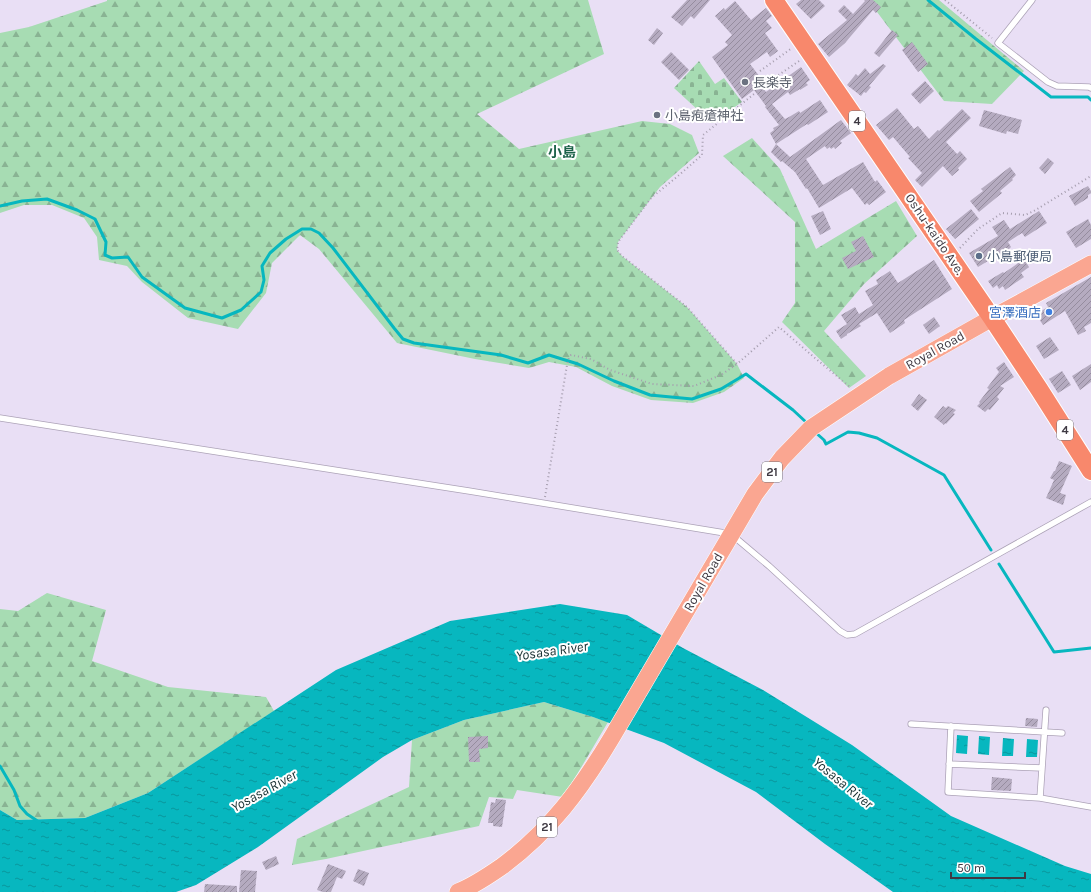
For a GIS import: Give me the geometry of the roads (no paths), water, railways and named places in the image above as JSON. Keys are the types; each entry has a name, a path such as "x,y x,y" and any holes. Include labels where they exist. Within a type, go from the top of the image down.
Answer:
{"highway":[{"name":"Oshu-kaido Ave.","path":"774,0 992,318 1091,471"}],"main road":[{"name":"Royal Road","path":"458,892 489,875 517,855 538,837 559,815 595,766 755,494 782,458 811,428 890,376 1091,264"}],"lane":[{"path":"1032,0 998,43 1048,82 1058,86 1091,88"},
{"path":"0,418 213,450 731,534 769,566 840,631 847,635 855,634 1091,502"},
{"path":"1040,798 1046,710"},
{"path":"911,724 1062,733"},
{"path":"951,726 948,792 1040,798 1091,807"},
{"path":"949,764 1042,768"}],"water":[{"name":"Yosasa River","path":"560,604 627,615 683,648 763,690 852,745 951,816 1065,866 1091,874 1091,892 893,892 825,844 756,792 664,743 593,717 544,702 464,720 412,740 383,757 258,847 196,885 176,892 0,892 0,810 17,820 85,818 148,793 336,670 450,621"},
{"path":"957,735 968,736 967,754 956,753"},
{"path":"979,736 990,737 989,755 978,754"},
{"path":"1003,738 1014,739 1013,756 1002,756"},
{"path":"1027,739 1038,740 1037,757 1026,757"}],"waterway":[{"path":"928,0 1051,97 1088,97 1091,100"},
{"path":"0,206 22,201 47,199 77,210 95,219 106,242 105,255 112,258 128,257 142,277 185,308 222,318 241,310 261,292 264,280 262,266 270,253 286,239 302,229 311,229 319,233 333,248 403,339 414,343 501,355 528,363 549,355 578,364 614,381 650,395 692,399 721,389 746,374 793,410 807,423"},
{"path":"815,432 824,440 826,444 848,432 859,433 877,438 944,475 991,550"},
{"path":"999,564 1054,652 1091,648"},
{"path":"0,766 14,790 20,806 27,814 39,822"}],"place":[{"name":"長楽寺","path":"745,82"},
{"name":"小島疱瘡神社","path":"657,115"},
{"name":"小島郵便局","path":"979,256"},
{"name":"宮澤酒店","path":"1049,312"}],"district":[{"name":"小島","path":"562,152"}]}
